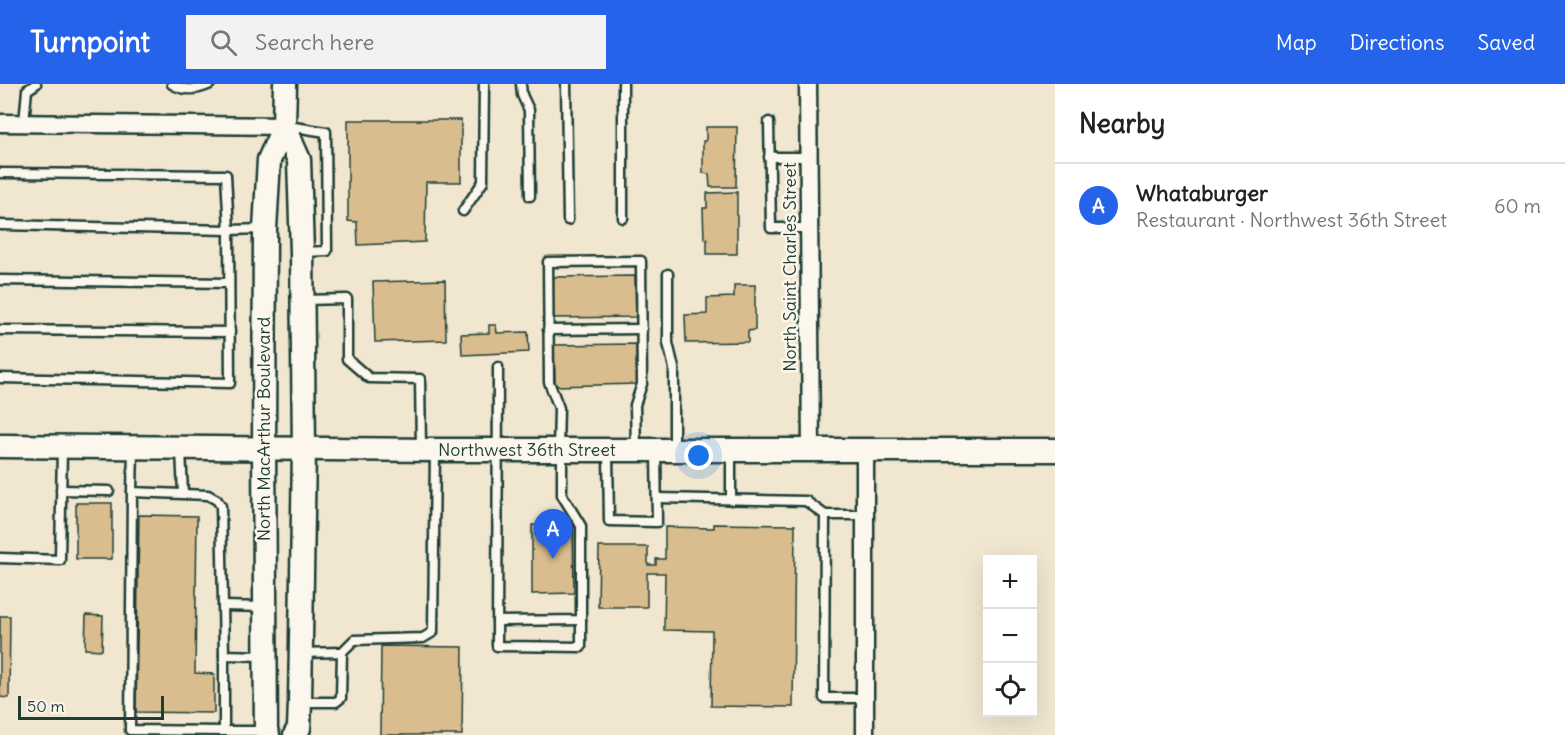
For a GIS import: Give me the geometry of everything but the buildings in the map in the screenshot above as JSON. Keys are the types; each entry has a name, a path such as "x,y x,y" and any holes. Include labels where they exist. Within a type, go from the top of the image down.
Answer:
{"main road":[{"name":"North MacArthur Boulevard","path":"267,733 264,656 265,229 269,160 284,126 285,84"},
{"name":"North MacArthur Boulevard","path":"284,126 299,160 303,300 304,450 301,652 299,728 296,735"},
{"name":"Northwest 36th Street","path":"0,446 304,450 1055,450"}],"street":[{"name":"North Saint Charles Street","path":"808,84 811,450"},
{"path":"0,123 284,126"},
{"path":"865,450 865,735"}],"lane":[{"path":"24,123 27,90 36,84"},
{"path":"172,84 180,89 198,89 210,84"},
{"path":"464,211 483,182 484,84"},
{"path":"521,84 522,95 529,110 530,196"},
{"path":"566,84 568,220"},
{"path":"623,84 623,218"},
{"path":"769,122 771,228 809,228"},
{"path":"284,126 326,132 327,251 302,252"},
{"path":"770,158 809,158"},
{"path":"0,173 226,175 229,230 230,383 0,378"},
{"path":"0,225 265,229"},
{"path":"498,367 497,646 580,647 581,526 562,495 559,408 549,382 548,262 642,261 642,384 635,405 655,450"},
{"path":"608,450 609,521 657,522 655,450 674,368 668,343 668,274"},
{"path":"0,280 229,283"},
{"path":"300,702 336,702 341,698 342,652 354,640 423,638 433,632 428,450 420,379 369,378 347,359 347,299 303,300"},
{"path":"548,330 642,329"},
{"path":"0,330 230,332"},
{"path":"0,558 60,560 62,447"},
{"path":"133,448 130,730 267,733"},
{"path":"181,449 183,494"},
{"path":"730,500 731,450"},
{"path":"61,490 109,491"},
{"path":"132,492 208,495 217,500 221,506 224,731"},
{"path":"657,498 806,501 825,515 865,516"},
{"path":"825,515 824,698 865,698"},
{"path":"224,606 264,608"},
{"path":"497,621 581,620"},
{"path":"301,652 342,652"},
{"path":"224,655 264,656"}],"place":[{"name":"Whataburger","path":"553,559"}]}
